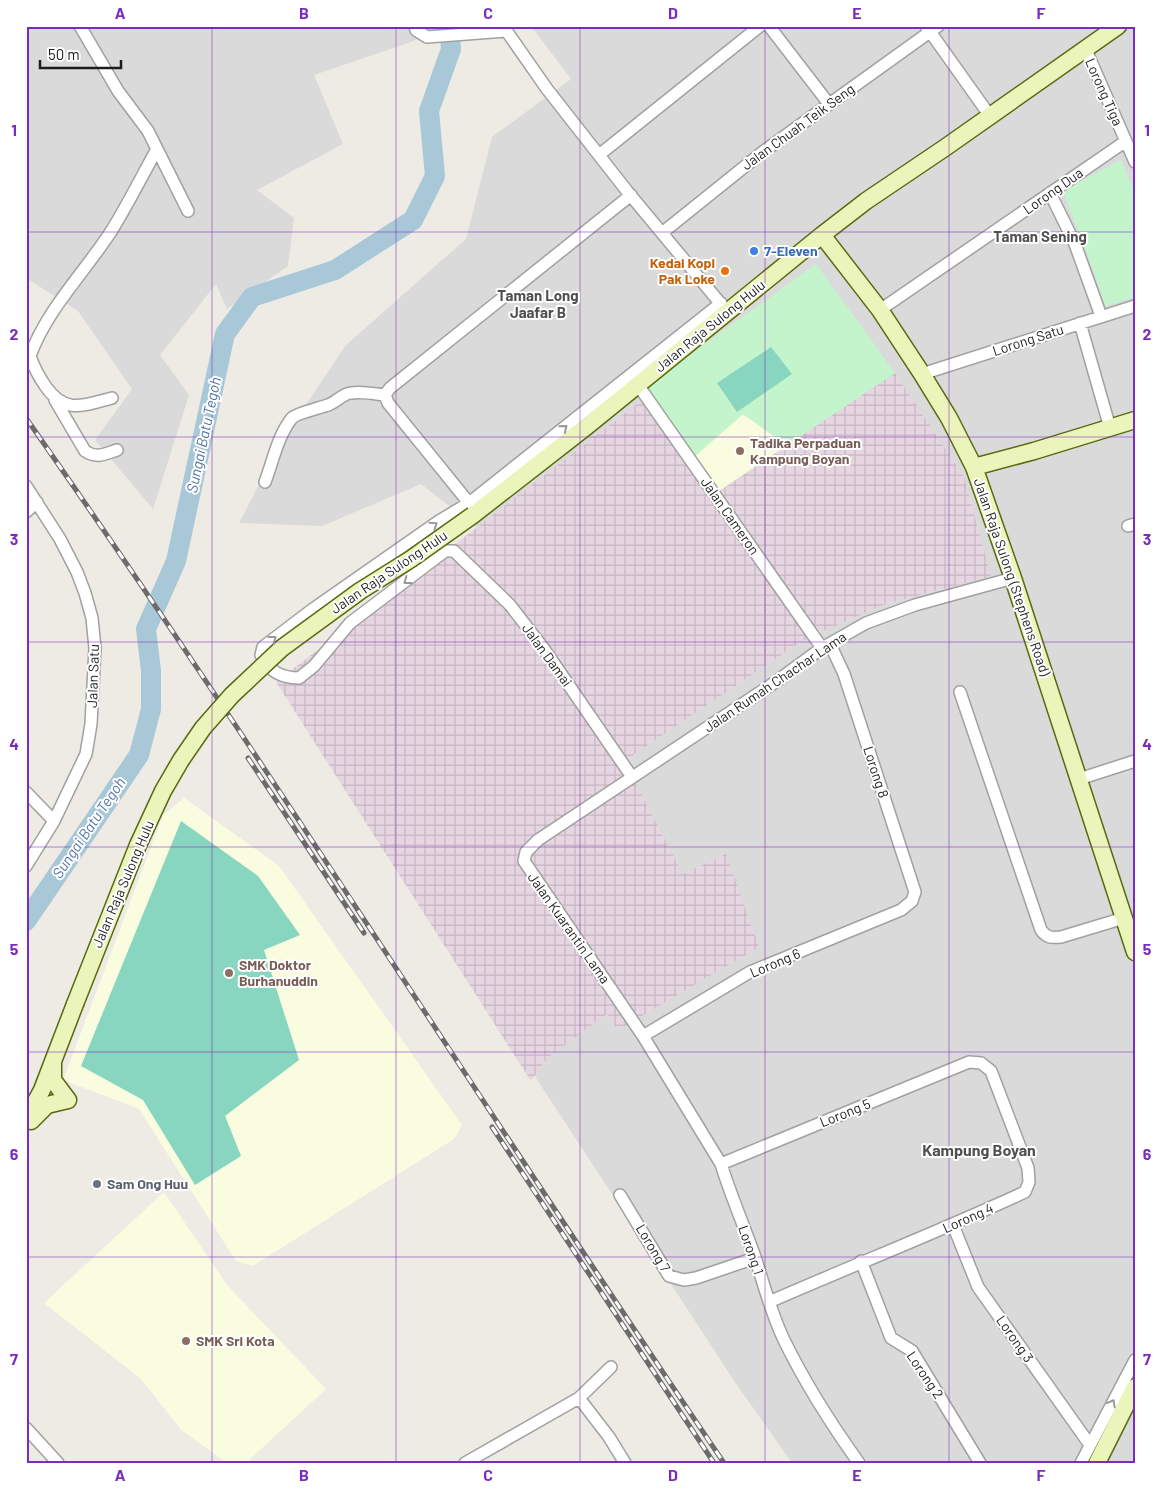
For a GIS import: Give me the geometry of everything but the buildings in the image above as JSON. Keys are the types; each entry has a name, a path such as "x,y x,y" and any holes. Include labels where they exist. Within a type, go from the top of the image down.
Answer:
{"street":[{"path":"80,26 118,91 148,131 188,211"},
{"path":"385,395 388,402 471,509 724,308 599,155 547,89 504,29 427,37 416,30 415,26"},
{"path":"599,155 760,26"},
{"path":"769,26 829,104"},
{"name":"Jalan Raja Sulong Hulu","path":"26,1119 42,1090 85,975 163,791 203,728 232,695 288,643 360,591 411,559 471,509 638,384 724,308 866,201 1118,26"},
{"path":"931,28 990,116"},
{"name":"Jalan Chuah Teik Seng","path":"662,233 764,151 931,28"},
{"name":"Lorong Tiga","path":"1086,50 1135,162"},
{"name":"Lorong Dua","path":"880,310 1126,141"},
{"path":"117,450 99,456 92,456 85,451 54,398 35,371 30,356 35,342 53,313 112,230 157,149"},
{"path":"1050,193 1075,244 1100,316"},
{"path":"385,395 390,388 631,195"},
{"name":"Jalan Raja Sulong (Stephens Road)","path":"822,235 880,310 922,374 949,418 974,467 1013,578 1135,952"},
{"name":"Lorong Satu","path":"922,374 1135,306"},
{"path":"1080,323 1110,428"},
{"name":"Jalan Cameron","path":"638,384 826,646"},
{"path":"265,482 282,435 292,418 336,402 345,394 385,395"},
{"path":"54,398 66,405 84,405 112,398"},
{"path":"974,467 1034,452 1135,420"},
{"name":"Jalan Satu","path":"26,486 38,502 77,572 92,618 95,648 91,724 86,754 54,821 26,866"},
{"path":"26,512 38,502"},
{"name":"Jalan Damai","path":"471,509 439,521 313,609 263,647 261,655 264,662 284,678 300,678 314,666 350,623 446,551 454,551 510,605 544,649 632,777"},
{"name":"Jalan Rumah Chachar Lama","path":"632,777 777,681 826,646 866,623 915,605 1013,578"},
{"name":"Lorong 8","path":"826,646 844,674 915,892 912,901"},
{"path":"960,692 1041,930 1046,936 1052,938 1061,937 1124,918"},
{"path":"1079,779 1135,761"},
{"name":"Jalan Kuarantin Lama","path":"632,777 538,840 526,852 524,861 643,1036"},
{"path":"26,792 54,821"},
{"name":"Lorong 6","path":"643,1036 750,972 901,910 912,901"},
{"name":"Lorong 1","path":"643,1036 721,1164 755,1258 768,1302 784,1340 830,1422 860,1463"},
{"path":"26,1127 34,1116 47,1105 68,1100 53,1080 54,1057"},
{"name":"Lorong 5","path":"721,1164 969,1062"},
{"name":"Lorong 4","path":"768,1302 861,1261 953,1225 1025,1192 1029,1182 1028,1168 991,1071 981,1063 969,1062"},
{"name":"Lorong 7","path":"620,1195 669,1276 684,1280 696,1278 755,1258"},
{"name":"Lorong 3","path":"953,1225 978,1287 1090,1445"},
{"name":"Lorong 2","path":"861,1261 891,1338 912,1352 980,1463"},
{"path":"1081,1463 1135,1360"},
{"path":"465,1463 579,1398 611,1367"},
{"path":"1098,1463 1135,1387"},
{"path":"579,1398 609,1437 625,1463"},
{"path":"26,1428 58,1463"}],"shaded area":[{"path":"26,26 445,26 411,42 314,75 343,144 257,190 294,218 288,266 227,309 216,284 160,355 189,395 153,509 95,440 132,389 78,311 26,278"},
{"path":"531,26 1135,26 1135,1463 792,1463 737,1385 284,693 485,534 421,484 322,526 239,523 283,439 346,345 466,239 492,137 571,79"},
{"path":"895,373 964,477 991,576 883,605 819,633 793,647 633,755 632,777 683,874 726,854 759,947 618,1030 607,1014 547,1058 531,1081 276,682 646,397 715,494"},
{"name":"Tadika Perpaduan Kampung Boyan","path":"743,414 787,445 719,491 695,456"},
{"name":"SMK Doktor Burhanuddin","path":"184,798 279,866 462,1125 454,1139 253,1266 236,1261 139,1109 63,1080 163,815"},
{"name":"SMK Sri Kota","path":"164,1192 227,1285 326,1389 246,1463 227,1463 181,1430 141,1379 44,1303"}],"green space":[{"path":"1121,160 1135,193 1135,297 1106,306 1063,191"},
{"path":"816,264 895,373 787,445 743,414 695,456 647,386"},
{"path":"771,347 792,374 737,412 717,383"},
{"path":"181,821 258,876 300,935 264,950 299,1060 225,1116 241,1156 195,1185 143,1100 81,1066"}],"waterway":[{"name":"Sungai Batu Tegoh","path":"26,921 139,755 151,709 151,671 146,629 176,561 225,334 252,297 335,270 413,220 435,176 429,111 451,49 449,26"}],"railway":[{"path":"26,418 203,677 636,1333 724,1463"},
{"path":"248,758 364,933"},
{"path":"492,1127 714,1463"}],"place":[{"name":"7-Eleven","path":"754,251"},
{"name":"Kedai Kopi Pak Loke","path":"725,271"},
{"name":"Tadika Perpaduan Kampung Boyan","path":"740,451"},
{"name":"SMK Doktor Burhanuddin","path":"229,973"},
{"name":"Sam Ong Huu","path":"97,1184"},
{"name":"SMK Sri Kota","path":"186,1341"}],"district":[{"name":"Taman Sening","path":"1040,237"},
{"name":"Taman Long Jaafar B","path":"538,304"},
{"name":"Kampung Boyan","path":"979,1150"}]}
